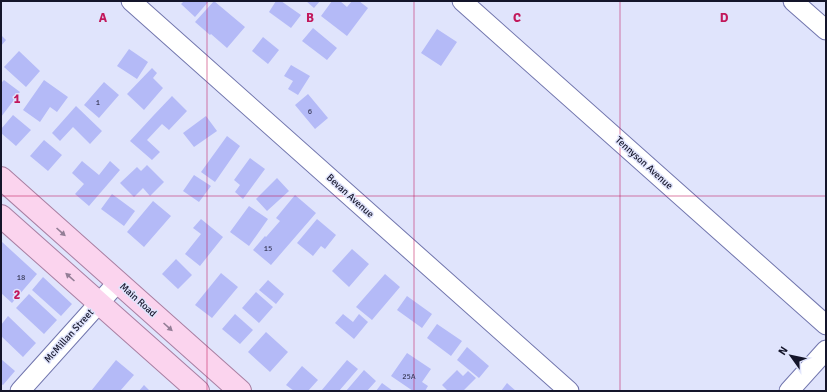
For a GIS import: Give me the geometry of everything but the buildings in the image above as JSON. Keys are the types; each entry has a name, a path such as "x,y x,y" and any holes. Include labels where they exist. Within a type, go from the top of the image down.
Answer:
{"main road":[{"name":"Main Road","path":"1,178 240,391"},
{"path":"18,231 36,210"},
{"path":"1,216 198,391"}],"street":[{"name":"Bevan Avenue","path":"131,1 569,391"},
{"name":"Tennyson Avenue","path":"462,1 826,325"},
{"path":"793,1 826,30"},
{"name":"McMillan Street","path":"20,391 118,282"},
{"path":"789,391 826,350"}]}
